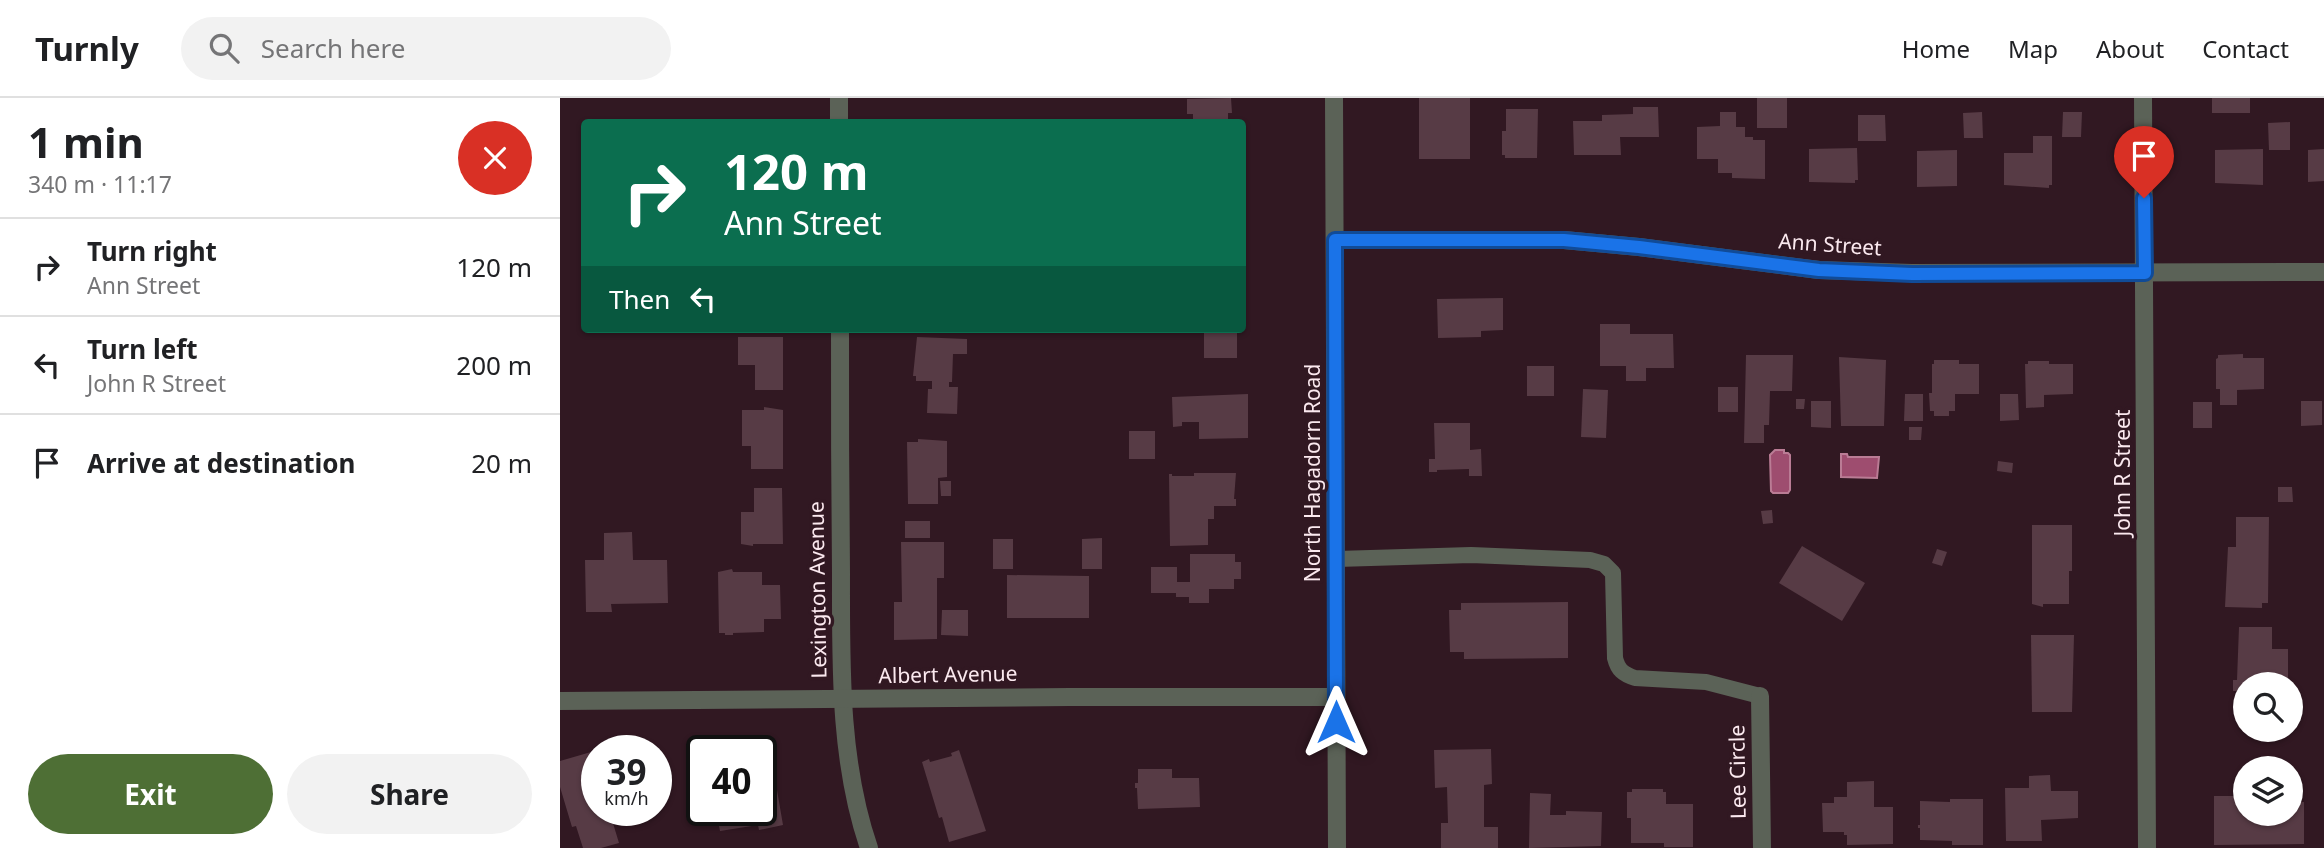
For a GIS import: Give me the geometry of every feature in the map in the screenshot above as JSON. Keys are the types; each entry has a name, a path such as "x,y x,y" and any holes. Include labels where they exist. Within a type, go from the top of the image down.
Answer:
{"street":[{"path":"839,98 839,119"},
{"name":"North Hagadorn Road","path":"1334,98 1337,848"},
{"name":"John R Street","path":"2143,98 2147,848"},
{"name":"Ann Street","path":"1335,240 1564,240 1819,270 1912,274 2324,272"},
{"name":"Lexington Avenue","path":"840,333 843,698 857,815 869,848"},
{"name":"Lee Circle","path":"1760,696 1762,848"},
{"name":"Albert Avenue","path":"560,701 1336,697"}],"lane":[{"path":"1336,559 1471,555 1590,560 1604,564 1613,573 1617,668 1635,678 1706,682 1760,696"}],"shaded area":[{"path":"1775,450 1784,450 1784,453 1790,455 1788,493 1771,491 1770,455"},
{"path":"1841,454 1847,454 1848,457 1879,457 1877,478 1841,477"}],"building":[{"path":"1231,98 1232,113 1228,113 1228,119 1193,119 1193,114 1187,114 1187,99"},
{"path":"1419,98 1470,98 1470,159 1419,159"},
{"path":"1757,98 1787,98 1787,128 1757,128"},
{"path":"2212,98 2250,98 2250,113 2212,113"},
{"path":"1633,107 1658,107 1659,137 1620,137 1621,155 1574,155 1573,121 1602,121 1602,115 1633,114"},
{"path":"1506,109 1538,109 1537,158 1505,158 1505,155 1502,155"},
{"path":"1720,112 1736,112 1736,127 1745,127 1745,137 1765,140 1765,179 1732,178 1732,173 1718,173 1718,159 1697,159 1697,127 1720,126"},
{"path":"1982,112 1983,138 1964,138 1963,113"},
{"path":"2063,112 2082,112 2081,137 2062,137"},
{"path":"1858,115 1885,115 1886,141 1858,141"},
{"path":"2290,122 2290,150 2269,150 2268,123"},
{"path":"2033,136 2052,136 2052,185 2049,185 2049,188 2004,185 2004,153 2033,153"},
{"path":"1857,148 1858,180 1855,180 1855,183 1809,182 1809,149"},
{"path":"2263,149 2263,185 2215,183 2215,150"},
{"path":"2324,149 2324,181 2308,182 2308,150"},
{"path":"1957,150 1957,186 1917,187 1917,151"},
{"path":"1503,298 1503,330 1481,331 1481,337 1438,338 1437,299"},
{"path":"1600,324 1630,324 1630,334 1673,334 1674,368 1646,368 1646,381 1626,381 1626,366 1600,366"},
{"path":"1204,333 1237,333 1237,358 1204,358"},
{"path":"738,337 783,337 783,390 755,390 755,365 738,365"},
{"path":"917,337 967,339 967,354 953,354 952,382 949,382 949,387 958,387 957,414 927,413 928,389 932,389 932,381 916,381 916,376 913,376"},
{"path":"2243,354 2243,358 2264,358 2264,389 2237,390 2237,405 2220,405 2220,389 2216,389 2216,359 2218,355"},
{"path":"1746,355 1793,355 1792,391 1770,391 1769,425 1764,425 1764,443 1744,443"},
{"path":"1839,357 1886,360 1884,426 1841,426"},
{"path":"1934,360 1959,360 1959,364 1979,364 1979,394 1955,394 1955,411 1949,411 1949,416 1934,416 1934,411 1930,411 1929,393 1932,393"},
{"path":"2028,361 2073,364 2073,394 2044,395 2044,407 2026,408 2025,364 2028,364"},
{"path":"1527,366 1554,366 1554,396 1527,396"},
{"path":"1718,387 1738,387 1738,412 1718,412"},
{"path":"1583,389 1608,390 1606,438 1581,437"},
{"path":"1248,394 1248,438 1199,439 1199,422 1182,422 1182,426 1173,427 1172,397"},
{"path":"1905,394 1923,394 1923,421 1904,421"},
{"path":"2000,394 2018,394 2019,420 2000,421"},
{"path":"1796,399 1805,399 1804,409 1796,409"},
{"path":"1811,401 1831,401 1831,428 1811,427"},
{"path":"2301,401 2322,401 2322,425 2301,426"},
{"path":"2193,402 2212,402 2212,428 2193,428"},
{"path":"764,407 783,410 783,469 751,469 751,446 742,446 742,410 764,410"},
{"path":"1434,423 1470,423 1470,450 1481,449 1482,476 1469,476 1469,469 1429,472 1429,459 1435,459"},
{"path":"1909,427 1922,427 1921,440 1909,440"},
{"path":"1129,431 1155,431 1155,459 1129,459"},
{"path":"918,439 947,441 947,477 938,478 938,504 908,504 907,442 918,442"},
{"path":"1998,461 2013,463 2012,473 1997,471"},
{"path":"1194,473 1236,473 1236,506 1214,506 1214,519 1208,519 1208,545 1170,546 1169,474 1194,476"},
{"path":"940,481 951,481 951,496 941,496"},
{"path":"2278,487 2292,487 2293,502 2278,502"},
{"path":"754,488 782,488 783,544 741,544 741,512 754,512"},
{"path":"1772,510 1773,523 1763,524 1761,511"},
{"path":"2236,517 2269,517 2268,603 2262,603 2262,608 2225,607 2228,547 2236,547"},
{"path":"905,521 930,521 930,538 905,538"},
{"path":"2032,525 2072,525 2069,604 2043,604 2043,607 2032,604"},
{"path":"632,532 633,560 667,560 668,603 611,604 612,612 586,612 585,560 604,560 604,533"},
{"path":"1102,538 1102,569 1082,569 1082,539"},
{"path":"993,539 1013,539 1013,569 993,569"},
{"path":"901,542 944,542 944,578 937,578 937,639 894,640 894,602 902,602"},
{"path":"1802,546 1865,583 1842,621 1779,583"},
{"path":"1937,549 1947,552 1942,566 1932,563"},
{"path":"1190,554 1235,554 1235,562 1241,562 1241,579 1234,579 1234,589 1209,589 1209,603 1189,603 1189,597 1176,597 1176,593 1151,593 1151,567 1177,567 1177,582 1190,582"},
{"path":"732,569 733,572 762,572 762,585 780,585 781,619 764,619 764,632 733,635 719,633 718,572"},
{"path":"1007,575 1089,576 1089,618 1007,618"},
{"path":"1568,602 1568,658 1464,659 1464,652 1450,652 1449,610 1461,610 1461,603"},
{"path":"942,610 968,610 968,636 941,635"},
{"path":"2239,627 2272,627 2272,649 2288,649 2288,672 2237,672"},
{"path":"2031,635 2074,635 2072,712 2032,712"},
{"path":"1491,749 1492,784 1484,785 1484,827 1498,827 1498,848 1441,848 1441,823 1448,823 1447,787 1435,788 1434,750"},
{"path":"959,750 986,831 949,842 922,762 952,756 951,753"},
{"path":"581,755 581,826 614,826 619,843 601,848 583,848 576,826 572,827 560,787 560,761"},
{"path":"1138,769 1172,769 1172,778 1199,778 1200,807 1138,809 1135,783 1138,783"},
{"path":"2050,775 2051,791 2078,791 2078,818 2041,820 2042,841 2006,841 2005,788 2029,788 2029,776"},
{"path":"1874,781 1874,807 1893,807 1893,844 1847,845 1847,835 1844,835 1844,832 1823,832 1822,803 1834,803 1834,797 1847,797 1847,782"},
{"path":"1632,789 1663,789 1663,792 1666,792 1666,804 1693,804 1693,847 1664,847 1664,843 1631,843 1627,792 1632,792"},
{"path":"777,790 783,825 759,830 758,826 777,826"},
{"path":"1530,793 1551,794 1550,815 1566,815 1566,811 1602,812 1601,846 1529,848"},
{"path":"2214,796 2233,796 2233,826 2303,826 2304,802 2304,844 2214,845"},
{"path":"1950,799 1983,799 1983,845 1952,845 1952,841 1920,840 1920,801 1950,802"},
{"path":"719,826 752,826 720,831"}],"route":[{"path":"1336,722 1335,240 1564,240 1819,270 1912,274 2145,273 2144,198"}]}
